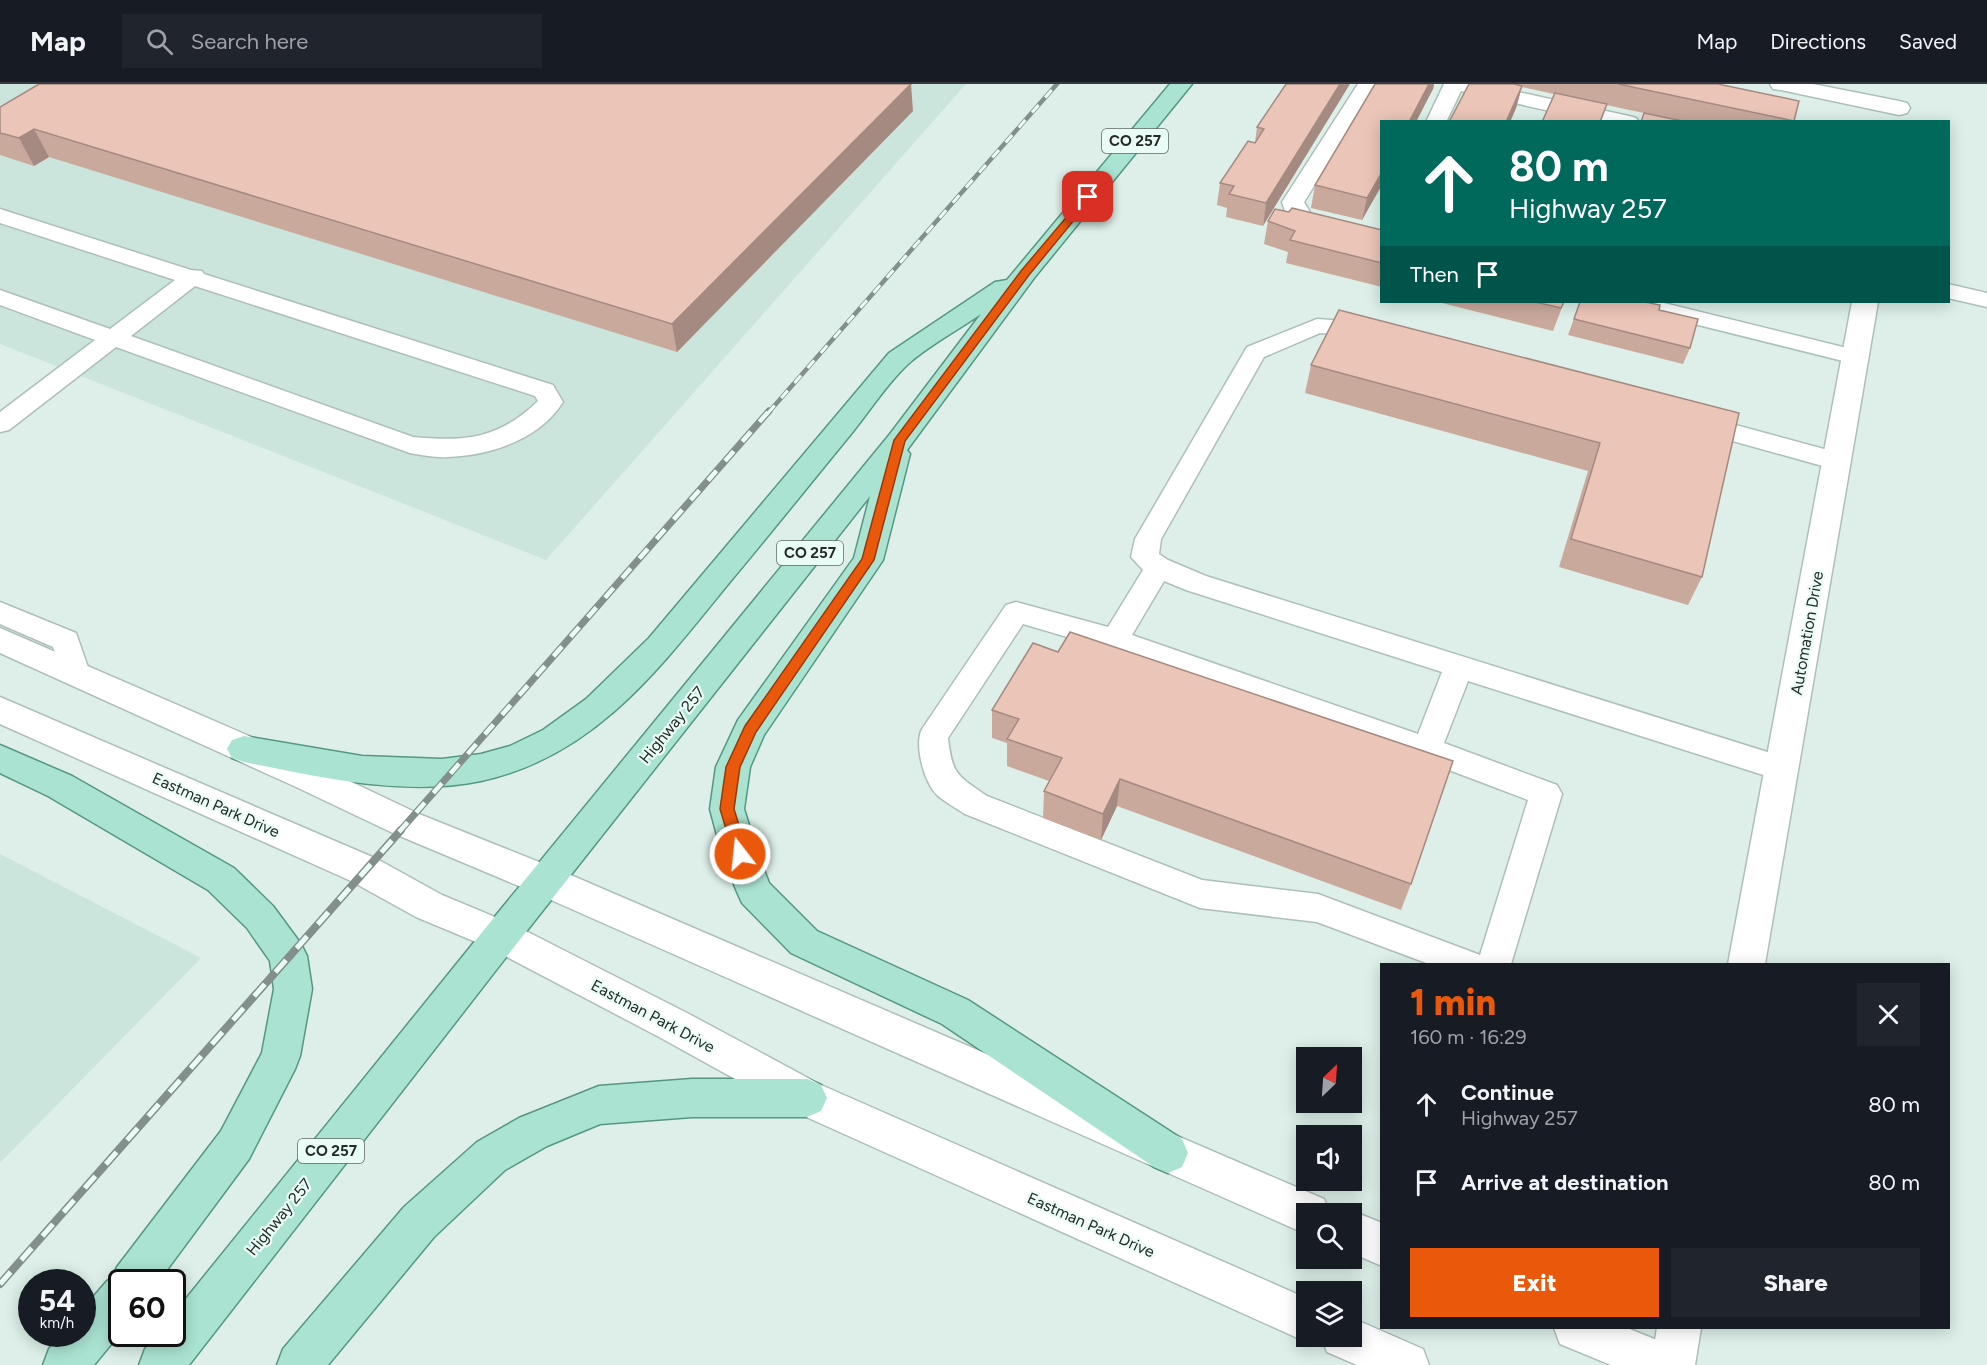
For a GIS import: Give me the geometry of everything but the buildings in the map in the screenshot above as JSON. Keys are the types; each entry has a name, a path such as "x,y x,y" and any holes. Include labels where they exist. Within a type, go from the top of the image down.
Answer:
{"main road":[{"name":"Highway 257","path":"161,1365 501,936 900,440 1025,273 1181,84"},
{"path":"244,749 355,770 453,772 514,758 555,739 624,686 660,646 898,359 1025,273"},
{"path":"900,440 868,560 750,729 733,767 727,809 740,854 755,892 804,942 955,1012 1168,1153"},
{"path":"0,758 60,786 221,879 260,917 288,956 293,989 281,1056 235,1145 143,1269"},
{"path":"299,1365 419,1222 491,1156 532,1132 599,1105 692,1098 807,1098"},
{"path":"65,1365 108,1313"}],"street":[{"path":"1781,84 1898,115 1903,84"},
{"name":"Automation Drive","path":"1746,963 1865,303"},
{"path":"0,640 407,824 546,881 1296,1208"},
{"name":"Eastman Park Drive","path":"0,710 364,870 429,906 501,936 675,1026 807,1098 1296,1316"},
{"path":"1362,1236 1380,1244"},
{"path":"1578,1329 1663,1365"},
{"path":"1672,1365 1679,1329"},
{"path":"1362,1345 1407,1365"}],"lane":[{"path":"1368,84 1293,202 1303,219 1379,233"},
{"path":"1437,120 1454,84 1620,120"},
{"path":"1530,120 1538,102"},
{"path":"0,216 194,276 544,391 551,402 529,424 495,441 448,449 410,445 0,297"},
{"path":"0,424 194,276"},
{"path":"1950,291 1987,300"},
{"path":"1658,304 1855,357"},
{"path":"1391,340 1346,327 1317,326 1255,352 1148,539 1145,557 1158,567 1196,583 1782,769"},
{"path":"1666,414 1837,461"},
{"path":"1115,640 1158,567"},
{"path":"0,612 66,641 75,673"},
{"path":"1464,963 1318,908 1200,894 976,805 947,785 935,759 933,737 1016,612 1115,640 1545,794 1494,963"},
{"path":"1427,750 1459,666"}],"shaded area":[{"path":"0,84 966,84 546,560 0,344"},
{"path":"0,854 201,958 0,1163"}],"railway":[{"path":"768,413 1057,84"},
{"path":"399,832 769,411"},
{"path":"0,1284 401,830"}],"route":[{"path":"740,854 727,809 733,767 750,729 868,560 900,440 1025,273 1088,197"}]}
